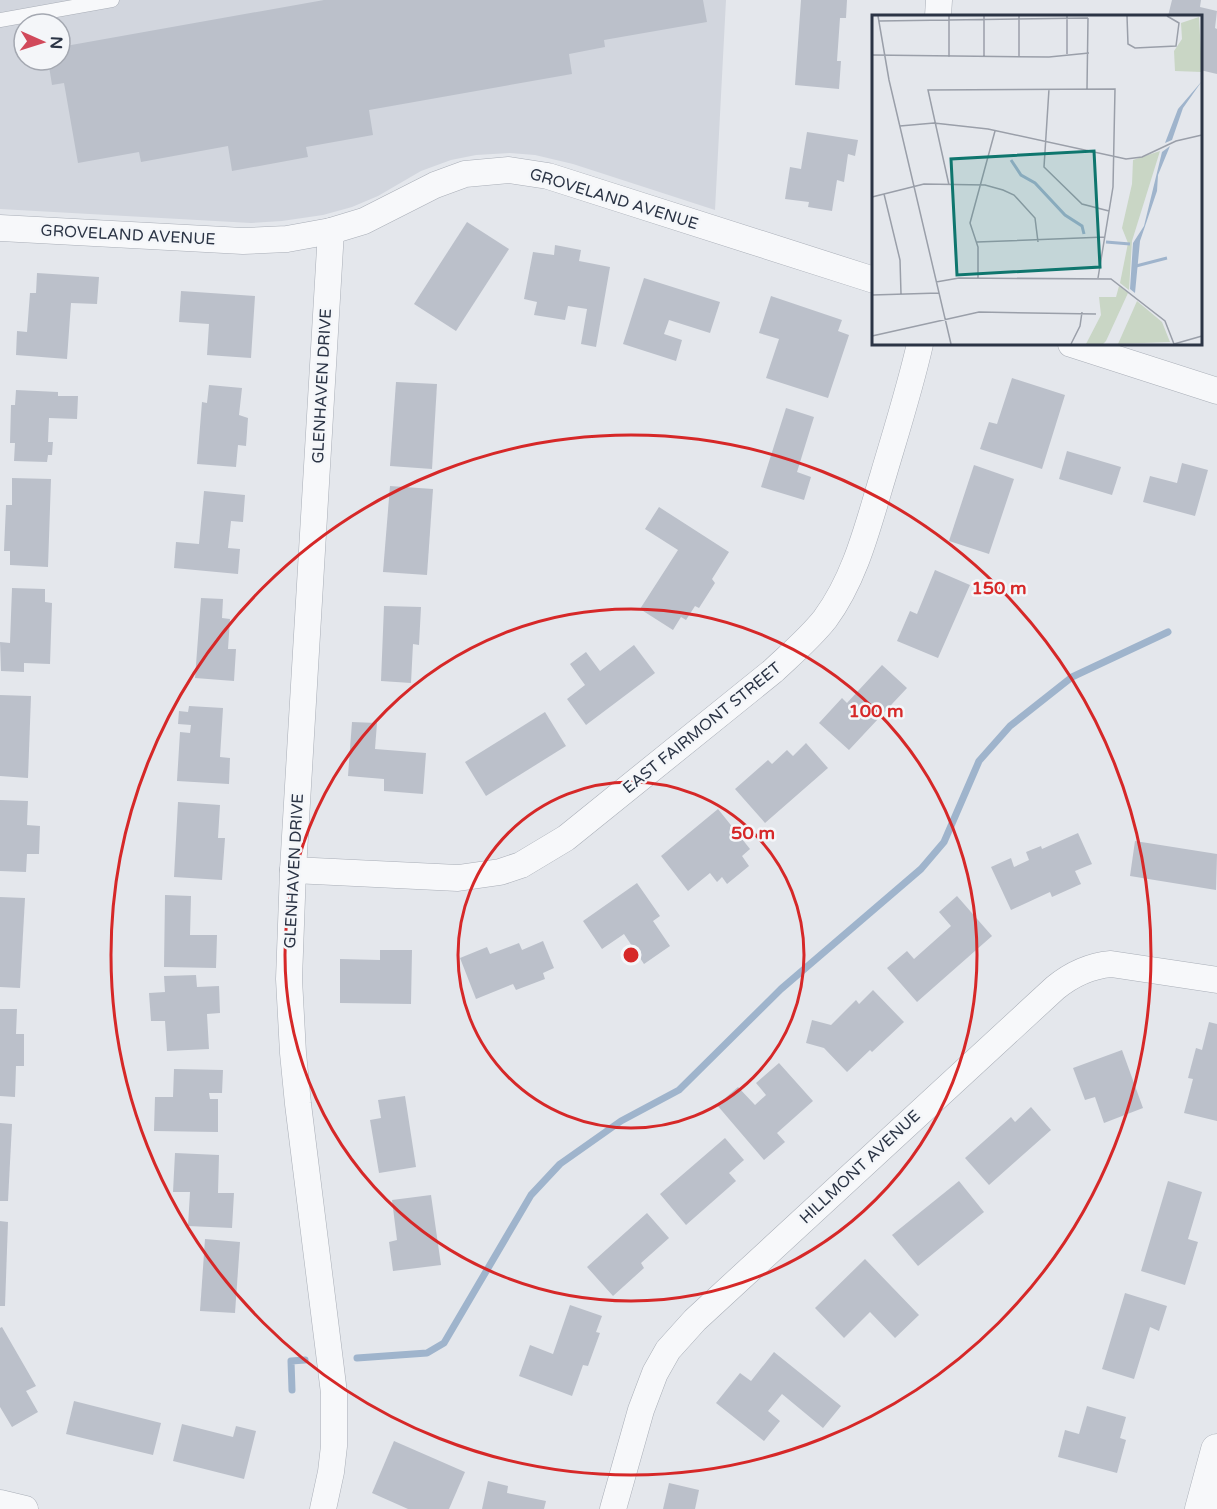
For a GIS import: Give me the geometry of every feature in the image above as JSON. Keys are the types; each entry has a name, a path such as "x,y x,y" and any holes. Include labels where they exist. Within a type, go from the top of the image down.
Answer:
{"street":[{"path":"938,15 939,0"},
{"name":"GROVELAND AVENUE","path":"0,228 255,241 287,239 331,231 374,217 447,179 474,172 516,170 548,176 872,280"},
{"name":"GLENHAVEN DRIVE","path":"322,1509 333,1459 335,1406 293,1053 289,979 293,870 331,231"},
{"name":"EAST FAIRMONT STREET","path":"293,870 458,878 500,872 521,865 566,838 773,670 824,620 850,574 868,524 920,345"},
{"path":"1074,345 1217,391"},
{"name":"HILLMONT AVENUE","path":"613,1509 650,1384 668,1350 695,1320 1055,988 1082,971 1111,964 1217,980"},
{"path":"1201,1509 1217,1450"},
{"path":"0,1503 25,1509"}],"lane":[{"path":"0,20 112,0"}],"shaded area":[{"path":"0,0 726,0 715,210 573,164 535,155 510,153 476,155 451,160 421,171 378,196 352,207 323,215 251,223 0,209"}],"building":[{"path":"324,0 703,0 707,22 604,40 605,47 569,54 572,74 369,110 373,135 306,147 308,157 232,171 228,146 141,162 139,152 78,163 64,83 52,85 50,72 72,72 72,45"},
{"path":"801,0 847,0 846,18 840,18 837,61 841,61 839,89 795,85"},
{"path":"1172,0 1201,0 1200,7 1217,11 1215,28 1217,29 1217,74 1202,70 1202,15 1168,15"},
{"path":"807,132 858,140 855,156 848,154 844,182 837,180 832,211 808,207 809,202 785,199 790,167 801,169"},
{"path":"467,222 509,249 456,331 414,304"},
{"path":"555,245 581,250 579,261 610,267 596,347 581,344 587,309 568,306 565,320 534,315 537,302 524,299 533,252 554,255"},
{"path":"37,273 99,277 97,304 71,303 67,359 16,355 17,331 27,332 30,293 36,293"},
{"path":"644,278 720,302 710,333 669,320 664,334 682,340 676,361 623,344"},
{"path":"181,291 255,296 251,358 207,355 209,324 179,322"},
{"path":"771,296 842,320 838,331 849,335 828,398 766,378 779,339 759,333"},
{"path":"1012,378 1065,395 1042,469 980,449 989,422 997,424"},
{"path":"396,382 437,384 432,469 390,466"},
{"path":"209,385 242,388 239,415 248,418 246,446 238,445 236,467 197,464 202,402 207,403"},
{"path":"16,390 58,392 58,396 78,396 77,419 49,418 48,442 53,442 52,455 48,455 47,462 14,461 15,443 10,443 11,405 15,405"},
{"path":"786,408 814,417 797,472 811,477 804,500 761,487"},
{"path":"1067,451 1121,467 1112,495 1059,479"},
{"path":"1182,463 1208,470 1195,516 1143,502 1150,476 1177,483"},
{"path":"974,465 1014,479 989,554 949,541"},
{"path":"12,478 51,479 48,567 10,565 10,551 4,551 6,505 12,505"},
{"path":"390,486 433,489 427,575 383,572"},
{"path":"204,491 245,495 243,522 231,521 228,548 240,549 238,574 174,568 176,542 199,544"},
{"path":"659,507 729,552 712,579 715,583 699,608 695,606 686,620 681,617 673,630 640,609 678,550 645,529"},
{"path":"935,570 970,585 938,658 897,641 910,611 917,614"},
{"path":"12,588 45,589 45,602 52,603 50,664 24,663 24,672 1,671 0,642 10,643"},
{"path":"201,598 223,599 222,618 230,619 228,649 236,649 234,681 195,678"},
{"path":"384,606 421,607 419,645 413,644 411,683 381,681"},
{"path":"634,645 655,673 586,725 567,699 585,685 570,664 586,652 600,671"},
{"path":"882,665 907,688 849,750 819,723 842,698 847,703"},
{"path":"0,695 31,696 28,778 0,776"},
{"path":"189,706 223,708 220,757 230,758 229,784 177,781 180,732 190,733 191,725 178,724 179,711 188,712"},
{"path":"545,712 566,746 486,796 465,762"},
{"path":"352,722 377,723 375,749 426,753 423,794 384,791 384,779 348,776"},
{"path":"806,743 828,768 765,823 735,789 768,760 772,764 787,750 793,756"},
{"path":"0,800 28,801 27,825 40,826 39,854 27,854 26,872 0,871"},
{"path":"178,802 220,805 218,838 225,838 222,880 174,877"},
{"path":"718,809 750,849 742,856 749,866 727,884 722,877 717,882 710,873 688,891 661,856"},
{"path":"1078,833 1092,864 1075,871 1081,884 1052,897 1050,892 1011,910 991,867 1011,858 1014,867 1029,860 1026,852 1041,846 1042,849"},
{"path":"1135,841 1217,854 1216,890 1130,876"},
{"path":"637,883 660,916 653,921 670,946 644,964 624,934 602,949 583,921"},
{"path":"165,895 191,896 190,935 217,935 216,968 164,967"},
{"path":"957,896 992,936 917,1002 887,968 907,951 914,959 951,926 939,912"},
{"path":"0,897 25,898 20,988 0,987"},
{"path":"543,941 554,968 543,973 545,979 516,990 513,984 476,999 460,958 487,947 490,954 519,943 522,950"},
{"path":"380,950 412,950 411,1004 340,1003 340,959 380,960"},
{"path":"196,975 197,987 219,986 220,1013 207,1014 209,1049 167,1051 165,1021 151,1021 149,993 165,992 164,976"},
{"path":"873,990 904,1022 847,1072 824,1048 806,1043 812,1020 831,1025 856,1000 859,1004"},
{"path":"0,1009 17,1009 16,1034 24,1034 24,1066 16,1066 15,1097 0,1096"},
{"path":"1209,1022 1217,1024 1217,1121 1184,1113 1193,1079 1188,1078 1196,1048 1202,1050"},
{"path":"1122,1050 1143,1108 1104,1123 1095,1097 1085,1100 1073,1068"},
{"path":"779,1063 813,1101 777,1133 785,1142 764,1160 717,1105 738,1087 755,1105 766,1095 756,1083"},
{"path":"174,1069 223,1070 222,1093 209,1093 210,1099 218,1099 218,1132 154,1131 155,1097 173,1097"},
{"path":"405,1096 416,1167 379,1173 370,1120 381,1118 378,1100"},
{"path":"1031,1107 1051,1130 989,1185 965,1158 1011,1117 1015,1122"},
{"path":"0,1123 12,1124 8,1201 0,1201"},
{"path":"725,1138 744,1160 729,1173 736,1181 686,1225 660,1194"},
{"path":"175,1153 219,1155 218,1193 234,1193 232,1228 188,1226 190,1192 173,1192"},
{"path":"959,1181 984,1212 918,1266 892,1235"},
{"path":"1168,1181 1202,1192 1188,1239 1198,1242 1185,1285 1141,1271"},
{"path":"431,1195 441,1265 393,1271 389,1242 397,1240 392,1200"},
{"path":"647,1213 669,1238 641,1263 644,1268 613,1296 587,1267"},
{"path":"0,1221 8,1222 5,1306 0,1306"},
{"path":"205,1239 240,1242 235,1313 200,1311"},
{"path":"865,1259 919,1315 895,1338 870,1312 844,1338 815,1308"},
{"path":"1125,1293 1167,1306 1159,1331 1150,1327 1134,1379 1102,1369"},
{"path":"570,1305 602,1316 596,1332 600,1333 588,1366 583,1365 572,1396 519,1376 530,1345 553,1354"},
{"path":"2,1327 36,1386 26,1391 38,1412 12,1427 0,1407 0,1328"},
{"path":"774,1352 841,1406 823,1428 782,1394 768,1411 780,1421 764,1441 716,1403 740,1373 751,1381"},
{"path":"74,1401 161,1423 153,1455 66,1434"},
{"path":"1087,1406 1126,1417 1120,1438 1126,1440 1117,1473 1058,1457 1065,1430 1079,1434"},
{"path":"182,1424 233,1437 236,1426 256,1431 244,1479 173,1461"},
{"path":"394,1441 465,1472 449,1509 408,1509 372,1493"},
{"path":"488,1481 508,1486 507,1493 546,1501 544,1509 482,1509"},
{"path":"669,1483 699,1490 695,1509 663,1509"}],"waterway":[{"path":"357,1358 427,1353 444,1343 531,1195 560,1164 621,1121 679,1090 781,989 921,869 944,842 979,761 1010,726 1072,677 1168,632"},
{"path":"292,1390 291,1361 305,1360"}]}
